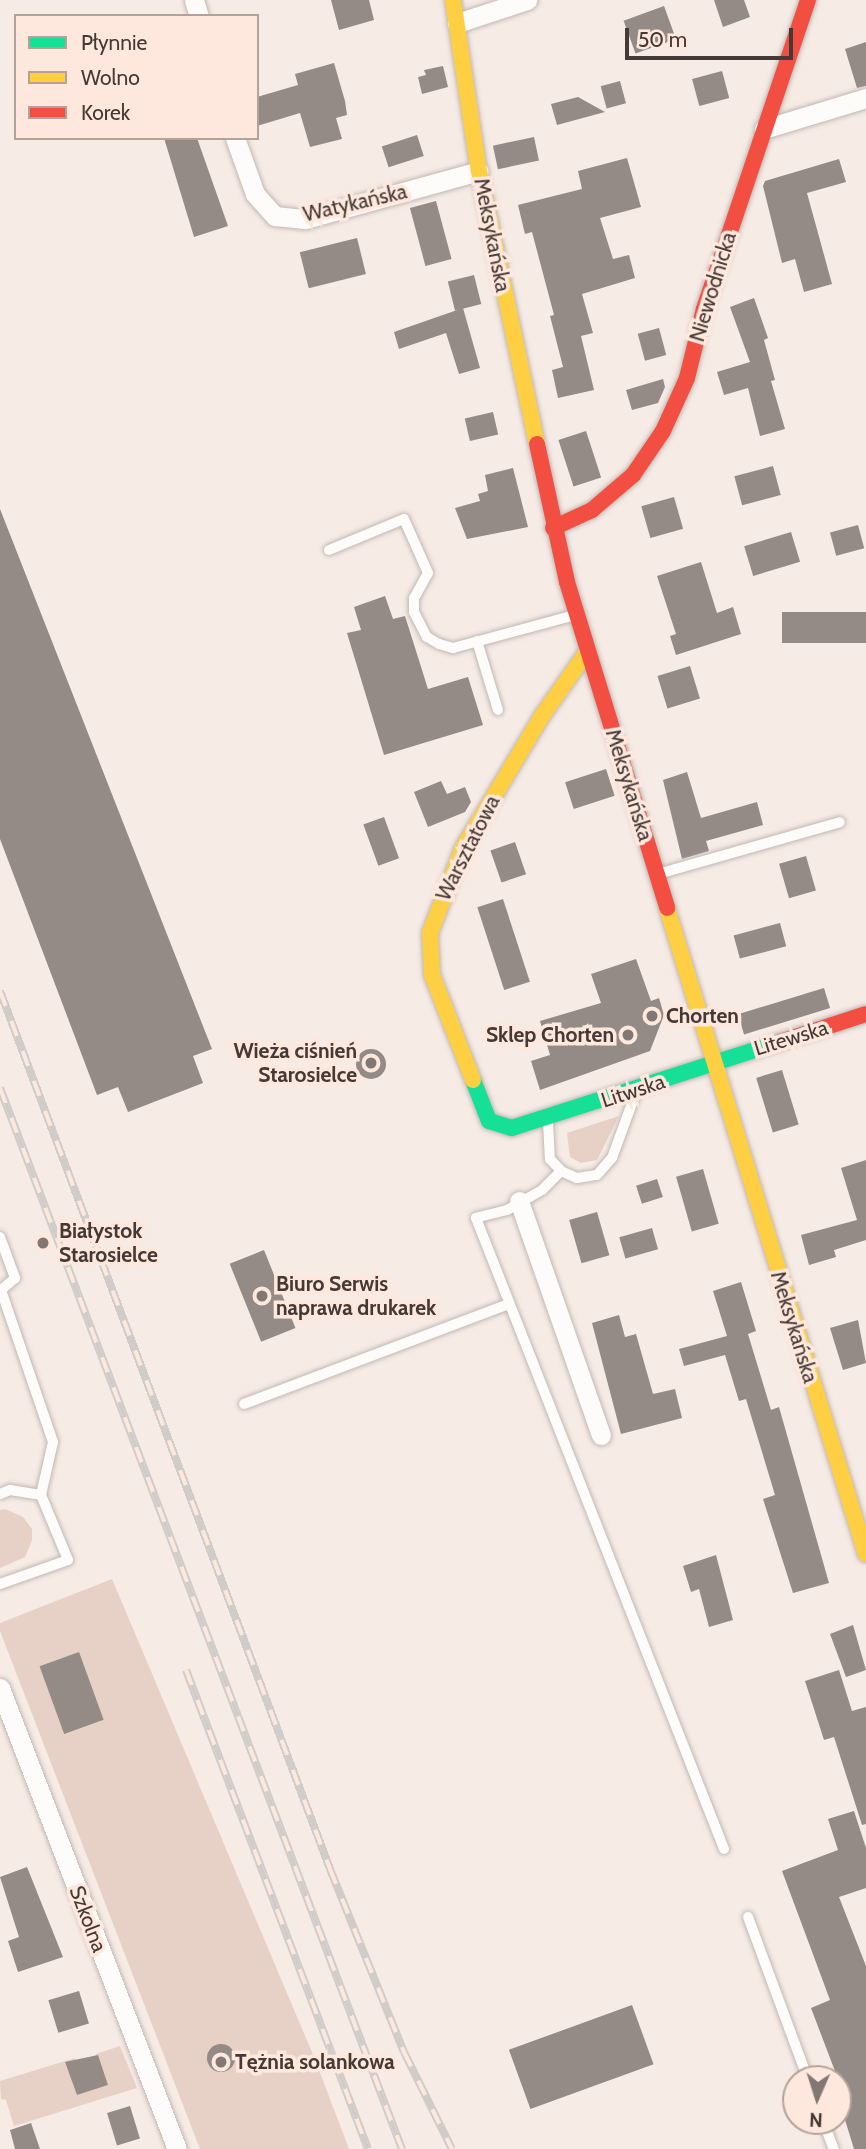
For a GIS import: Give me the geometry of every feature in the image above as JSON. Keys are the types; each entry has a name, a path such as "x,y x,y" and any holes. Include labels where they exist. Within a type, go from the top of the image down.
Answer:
{"street":[{"name":"Meksykańska","path":"453,0 479,171 553,528 587,652 866,1554"},
{"path":"457,23 527,0"},
{"name":"Niewodnicka","path":"553,528 592,510 633,475 663,431 687,379 704,309 808,0"},
{"path":"764,129 866,97"},
{"name":"Watykańska","path":"236,140 255,194 275,216 304,219 479,171"},
{"name":"Warsztatowa","path":"549,1118 502,1128 484,1114 432,975 430,933 463,848 542,716 587,652"},
{"name":"Litewska","path":"716,1063 866,1014"},
{"name":"Litwska","path":"549,1118 716,1063"},
{"path":"519,1201 601,1435"},
{"name":"Szkolna","path":"0,1688 177,2149"}],"lane":[{"path":"329,550 404,519 428,573 414,598 418,625 439,645 453,648 576,614"},
{"path":"477,641 498,710"},
{"path":"657,875 839,822"},
{"path":"549,1118 550,1159 561,1171 577,1178 597,1175 612,1158 637,1090"},
{"path":"561,1171 542,1190 507,1210 476,1218 724,1849"},
{"path":"0,1584 68,1560 41,1494 53,1442 1,1290 15,1279 1,1237"},
{"path":"244,1404 509,1304"},
{"path":"0,1494 10,1490 41,1494"},
{"path":"748,1917 803,2065"}],"shaded area":[{"path":"619,1116 597,1160 581,1163 570,1157 567,1133"},
{"path":"5,1509 23,1517 32,1529 32,1541 25,1557 0,1568 0,1510"},
{"path":"112,1579 314,2057 349,2149 200,2149 0,1631 0,1623"},
{"path":"120,2046 137,2088 14,2126 6,2100 1,2099 0,2081 75,2058 76,2063 67,2066 77,2095 108,2085 96,2054"}],"building":[{"path":"331,0 369,0 374,20 339,30"},
{"path":"714,0 744,0 750,17 723,27"},
{"path":"664,6 676,39 636,54 624,21"},
{"path":"866,42 866,86 857,88 845,49"},
{"path":"334,63 347,115 336,118 342,139 310,147 300,113 259,125 259,96 298,85 295,74"},
{"path":"443,66 448,87 422,94 418,77 426,75 424,70"},
{"path":"722,71 729,98 699,106 692,79"},
{"path":"620,81 626,103 607,108 601,86"},
{"path":"578,97 605,112 557,125 551,104"},
{"path":"417,135 424,156 389,167 382,146"},
{"path":"534,137 539,160 498,169 493,146"},
{"path":"165,140 198,140 228,226 194,237"},
{"path":"627,158 641,207 600,218 613,259 629,255 635,278 582,294 593,333 581,336 594,390 558,398 552,370 563,367 550,316 554,315 532,232 525,234 518,205 582,189 578,171"},
{"path":"839,159 846,182 807,193 832,284 804,292 795,259 782,263 763,186 765,181"},
{"path":"436,201 452,259 425,266 410,208"},
{"path":"357,238 366,274 309,288 300,252"},
{"path":"474,275 481,304 455,311 448,282"},
{"path":"754,298 768,338 764,340 775,380 771,381 785,429 760,436 748,388 724,395 717,372 750,362 730,307"},
{"path":"463,308 480,368 459,374 446,333 399,349 394,332"},
{"path":"659,328 666,355 645,361 638,334"},
{"path":"663,379 665,387 658,403 632,410 626,390"},
{"path":"493,412 498,434 470,441 465,419"},
{"path":"586,431 601,478 574,487 558,440"},
{"path":"773,466 781,495 742,505 734,476"},
{"path":"513,468 528,527 467,539 455,508 480,501 478,494 488,491 485,475"},
{"path":"674,497 683,529 650,538 641,506"},
{"path":"0,509 212,1049 193,1056 203,1083 128,1112 118,1087 97,1095 0,839"},
{"path":"858,525 864,548 836,556 830,533"},
{"path":"791,532 800,562 753,576 744,546"},
{"path":"701,562 717,613 733,607 741,634 676,655 670,636 676,634 657,576"},
{"path":"385,596 393,619 405,616 428,689 468,677 483,725 384,755 347,633 361,630 354,607"},
{"path":"782,612 866,612 866,643 782,643"},
{"path":"690,666 700,699 667,708 657,676"},
{"path":"606,769 615,796 574,809 565,782"},
{"path":"687,772 701,818 757,802 763,825 706,841 709,851 682,859 663,780"},
{"path":"441,781 447,794 465,787 471,802 465,812 428,827 414,792"},
{"path":"384,817 399,858 378,866 363,825"},
{"path":"515,842 526,874 501,883 490,850"},
{"path":"806,856 816,891 789,898 779,864"},
{"path":"503,899 530,982 504,990 477,907"},
{"path":"780,923 786,946 740,959 734,935"},
{"path":"636,959 651,1001 659,998 664,1015 650,1051 540,1090 531,1061 550,1055 540,1021 601,1003 591,974"},
{"path":"824,988 830,1008 744,1034 738,1014"},
{"name":"Wieża ciśnień Starosielce","path":"371,1049 382,1053 386,1064 382,1075 371,1079 360,1075 356,1064 360,1053"},
{"path":"782,1070 799,1125 773,1132 756,1078"},
{"path":"866,1160 866,1240 834,1250 836,1257 809,1265 801,1235 857,1220 841,1168"},
{"path":"703,1169 719,1224 692,1232 676,1177"},
{"path":"657,1179 663,1197 642,1204 636,1186"},
{"path":"597,1212 609,1255 582,1263 569,1220"},
{"path":"652,1228 658,1249 625,1259 619,1237"},
{"name":"Biuro Serwis naprawa drukarek","path":"264,1250 295,1328 261,1342 230,1264"},
{"path":"741,1282 756,1331 748,1334 771,1410 779,1407 829,1583 793,1593 763,1499 775,1495 746,1399 739,1401 725,1355 684,1366 679,1349 727,1336 713,1291"},
{"path":"619,1315 625,1337 636,1334 653,1394 675,1389 682,1418 621,1434 592,1323"},
{"path":"858,1320 866,1363 843,1370 830,1328"},
{"path":"716,1555 733,1620 709,1627 699,1589 691,1592 683,1566"},
{"path":"853,1625 866,1670 846,1677 830,1634"},
{"path":"79,1652 104,1720 64,1734 40,1666"},
{"path":"839,1670 852,1711 866,1707 866,1824 862,1825 834,1737 824,1740 805,1681"},
{"path":"854,1811 866,1848 866,1888 839,1897 866,1966 866,2149 854,2149 850,2135 852,2135 852,2065 833,2065 811,2008 830,2000 782,1871 838,1850 828,1819"},
{"path":"27,1867 63,1957 18,1972 8,1941 19,1937 0,1877"},
{"path":"79,1991 89,2024 58,2033 48,2000"},
{"path":"632,2005 654,2064 530,2109 509,2050"},
{"name":"Tężnia solankowa","path":"221,2044 231,2048 235,2058 231,2068 221,2072 211,2068 207,2058 211,2048"},
{"path":"98,2055 108,2085 77,2095 65,2062"},
{"path":"130,2106 140,2139 117,2146 107,2113"},
{"path":"31,2123 40,2149 15,2149 10,2130"}],"railway":[{"path":"0,991 330,1869 404,2052 452,2149"},
{"path":"0,1088 402,2149"},
{"path":"186,1670 368,2149"}],"traffic: fast":[{"path":"473,1080 489,1121 512,1128 780,1042"}],"traffic: slow":[{"path":"453,0 479,171 537,444"},
{"path":"473,1080 432,975 430,933 463,848 542,716 587,652"},
{"path":"667,908 866,1554"}],"traffic: jam":[{"path":"553,528 592,510 633,475 663,431 687,378 704,309 808,0"},
{"path":"537,444 567,582 667,908"},
{"path":"780,1042 866,1014"}],"place":[{"name":"Chorten","path":"652,1016"},
{"name":"Sklep Chorten","path":"628,1035"},
{"name":"Wieża ciśnień Starosielce","path":"371,1063"},
{"name":"Białystok Starosielce","path":"43,1243"},
{"name":"Biuro Serwis naprawa drukarek","path":"262,1296"},
{"name":"Tężnia solankowa","path":"221,2062"}]}
